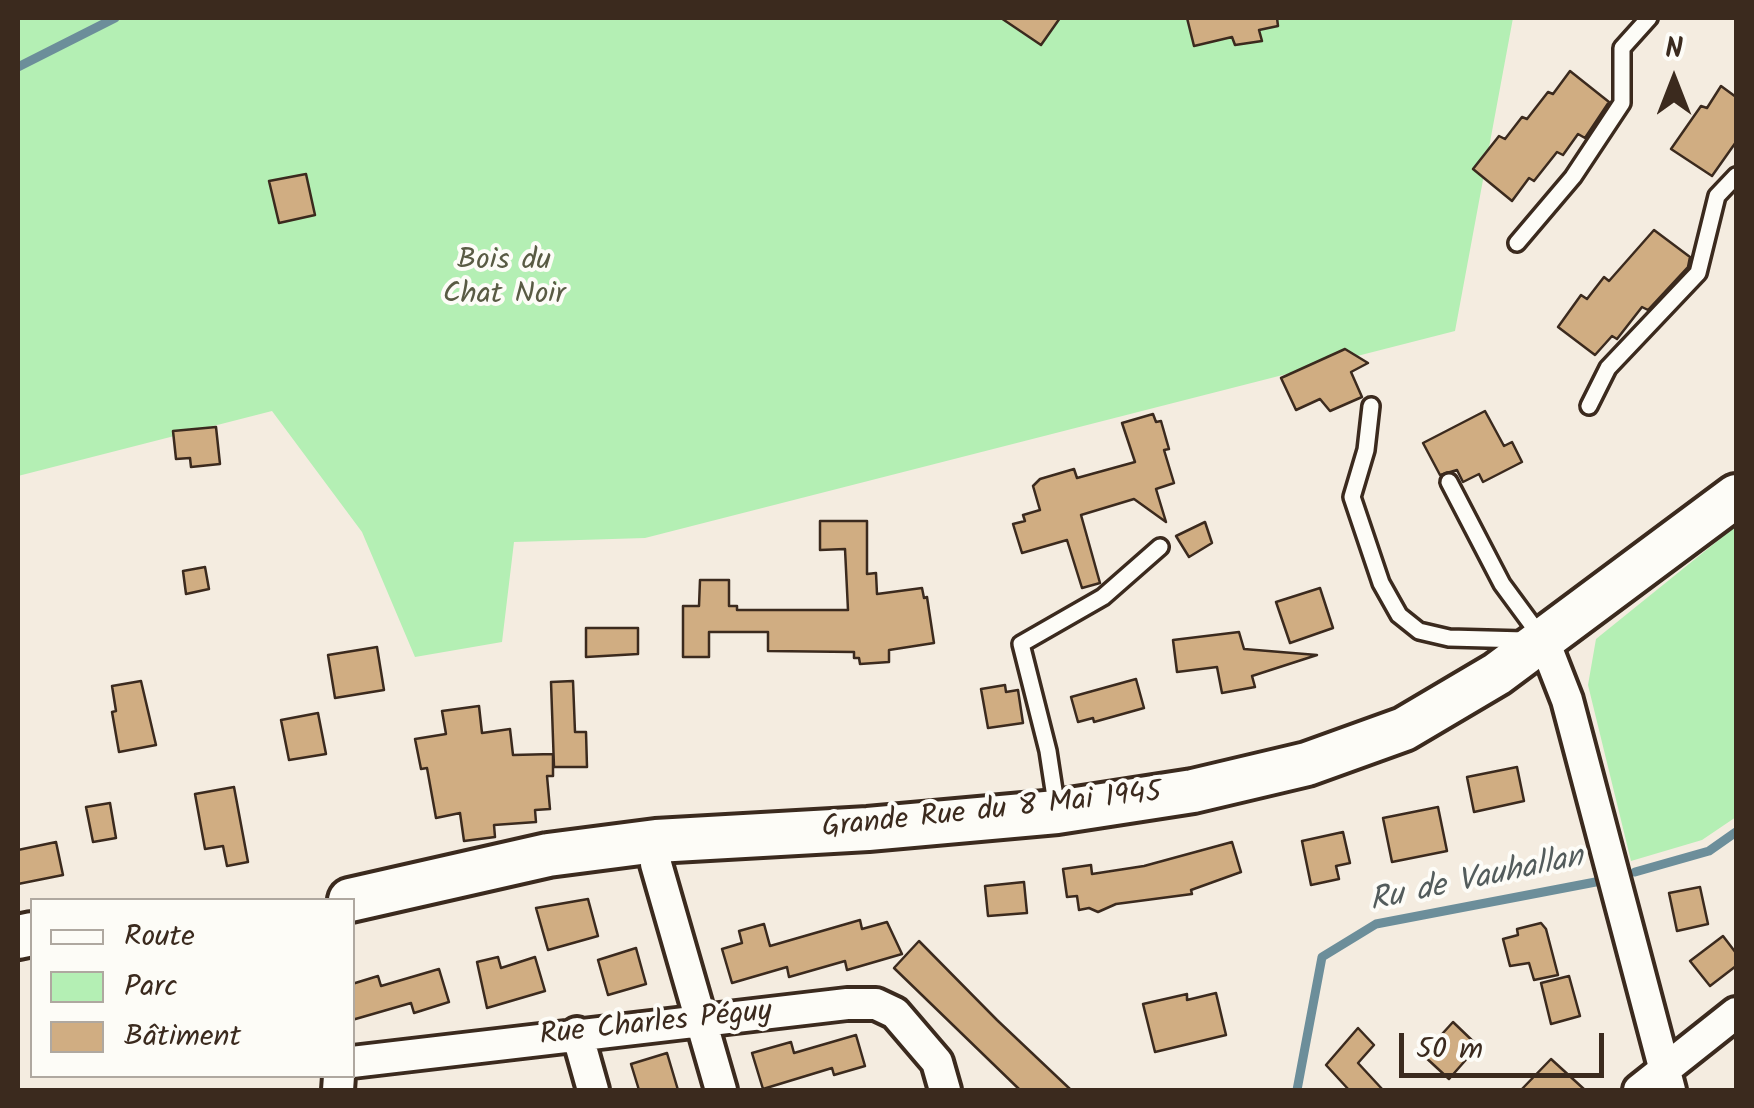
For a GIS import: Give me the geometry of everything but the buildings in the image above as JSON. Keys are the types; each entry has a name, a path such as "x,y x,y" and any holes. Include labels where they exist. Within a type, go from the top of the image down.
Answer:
{"main road":[{"name":"Grande Rue du 8 Mai 1945","path":"355,899 548,855 656,842 1057,812 1193,791 1306,764 1404,728 1497,674 1736,496"}],"street":[{"path":"1544,641 1567,700 1667,1080"},
{"path":"656,842 656,864 722,1090"},
{"name":"Rue Charles Péguy","path":"355,1062 578,1033 876,1004 895,1013 941,1076 966,1090"},
{"path":"1638,1090 1667,1080 1736,1013"},
{"path":"578,1033 593,1090"}],"lane":[{"path":"1517,243 1573,177 1622,103 1622,48 1649,18"},
{"path":"1589,406 1608,368 1698,273 1717,196 1736,176"},
{"path":"1371,406 1366,450 1352,497 1381,583 1399,615 1419,631 1449,638 1544,641"},
{"path":"1449,482 1502,584 1544,641"},
{"path":"1057,812 1048,751 1021,644 1104,597 1160,547"}],"green space":[{"name":"Bois du Chat Noir","path":"18,18 1513,18 1455,331 645,538 514,542 502,642 415,657 362,532 272,411 18,476"},
{"path":"1736,526 1736,817 1702,840 1631,861 1588,685 1596,639"}],"waterway":[{"path":"18,67 115,18"},
{"name":"Ru de Vauhallan","path":"1635,872 1709,851 1736,832"},
{"name":"Ru de Vauhallan","path":"1297,1090 1322,957 1376,924 1606,880"}]}
